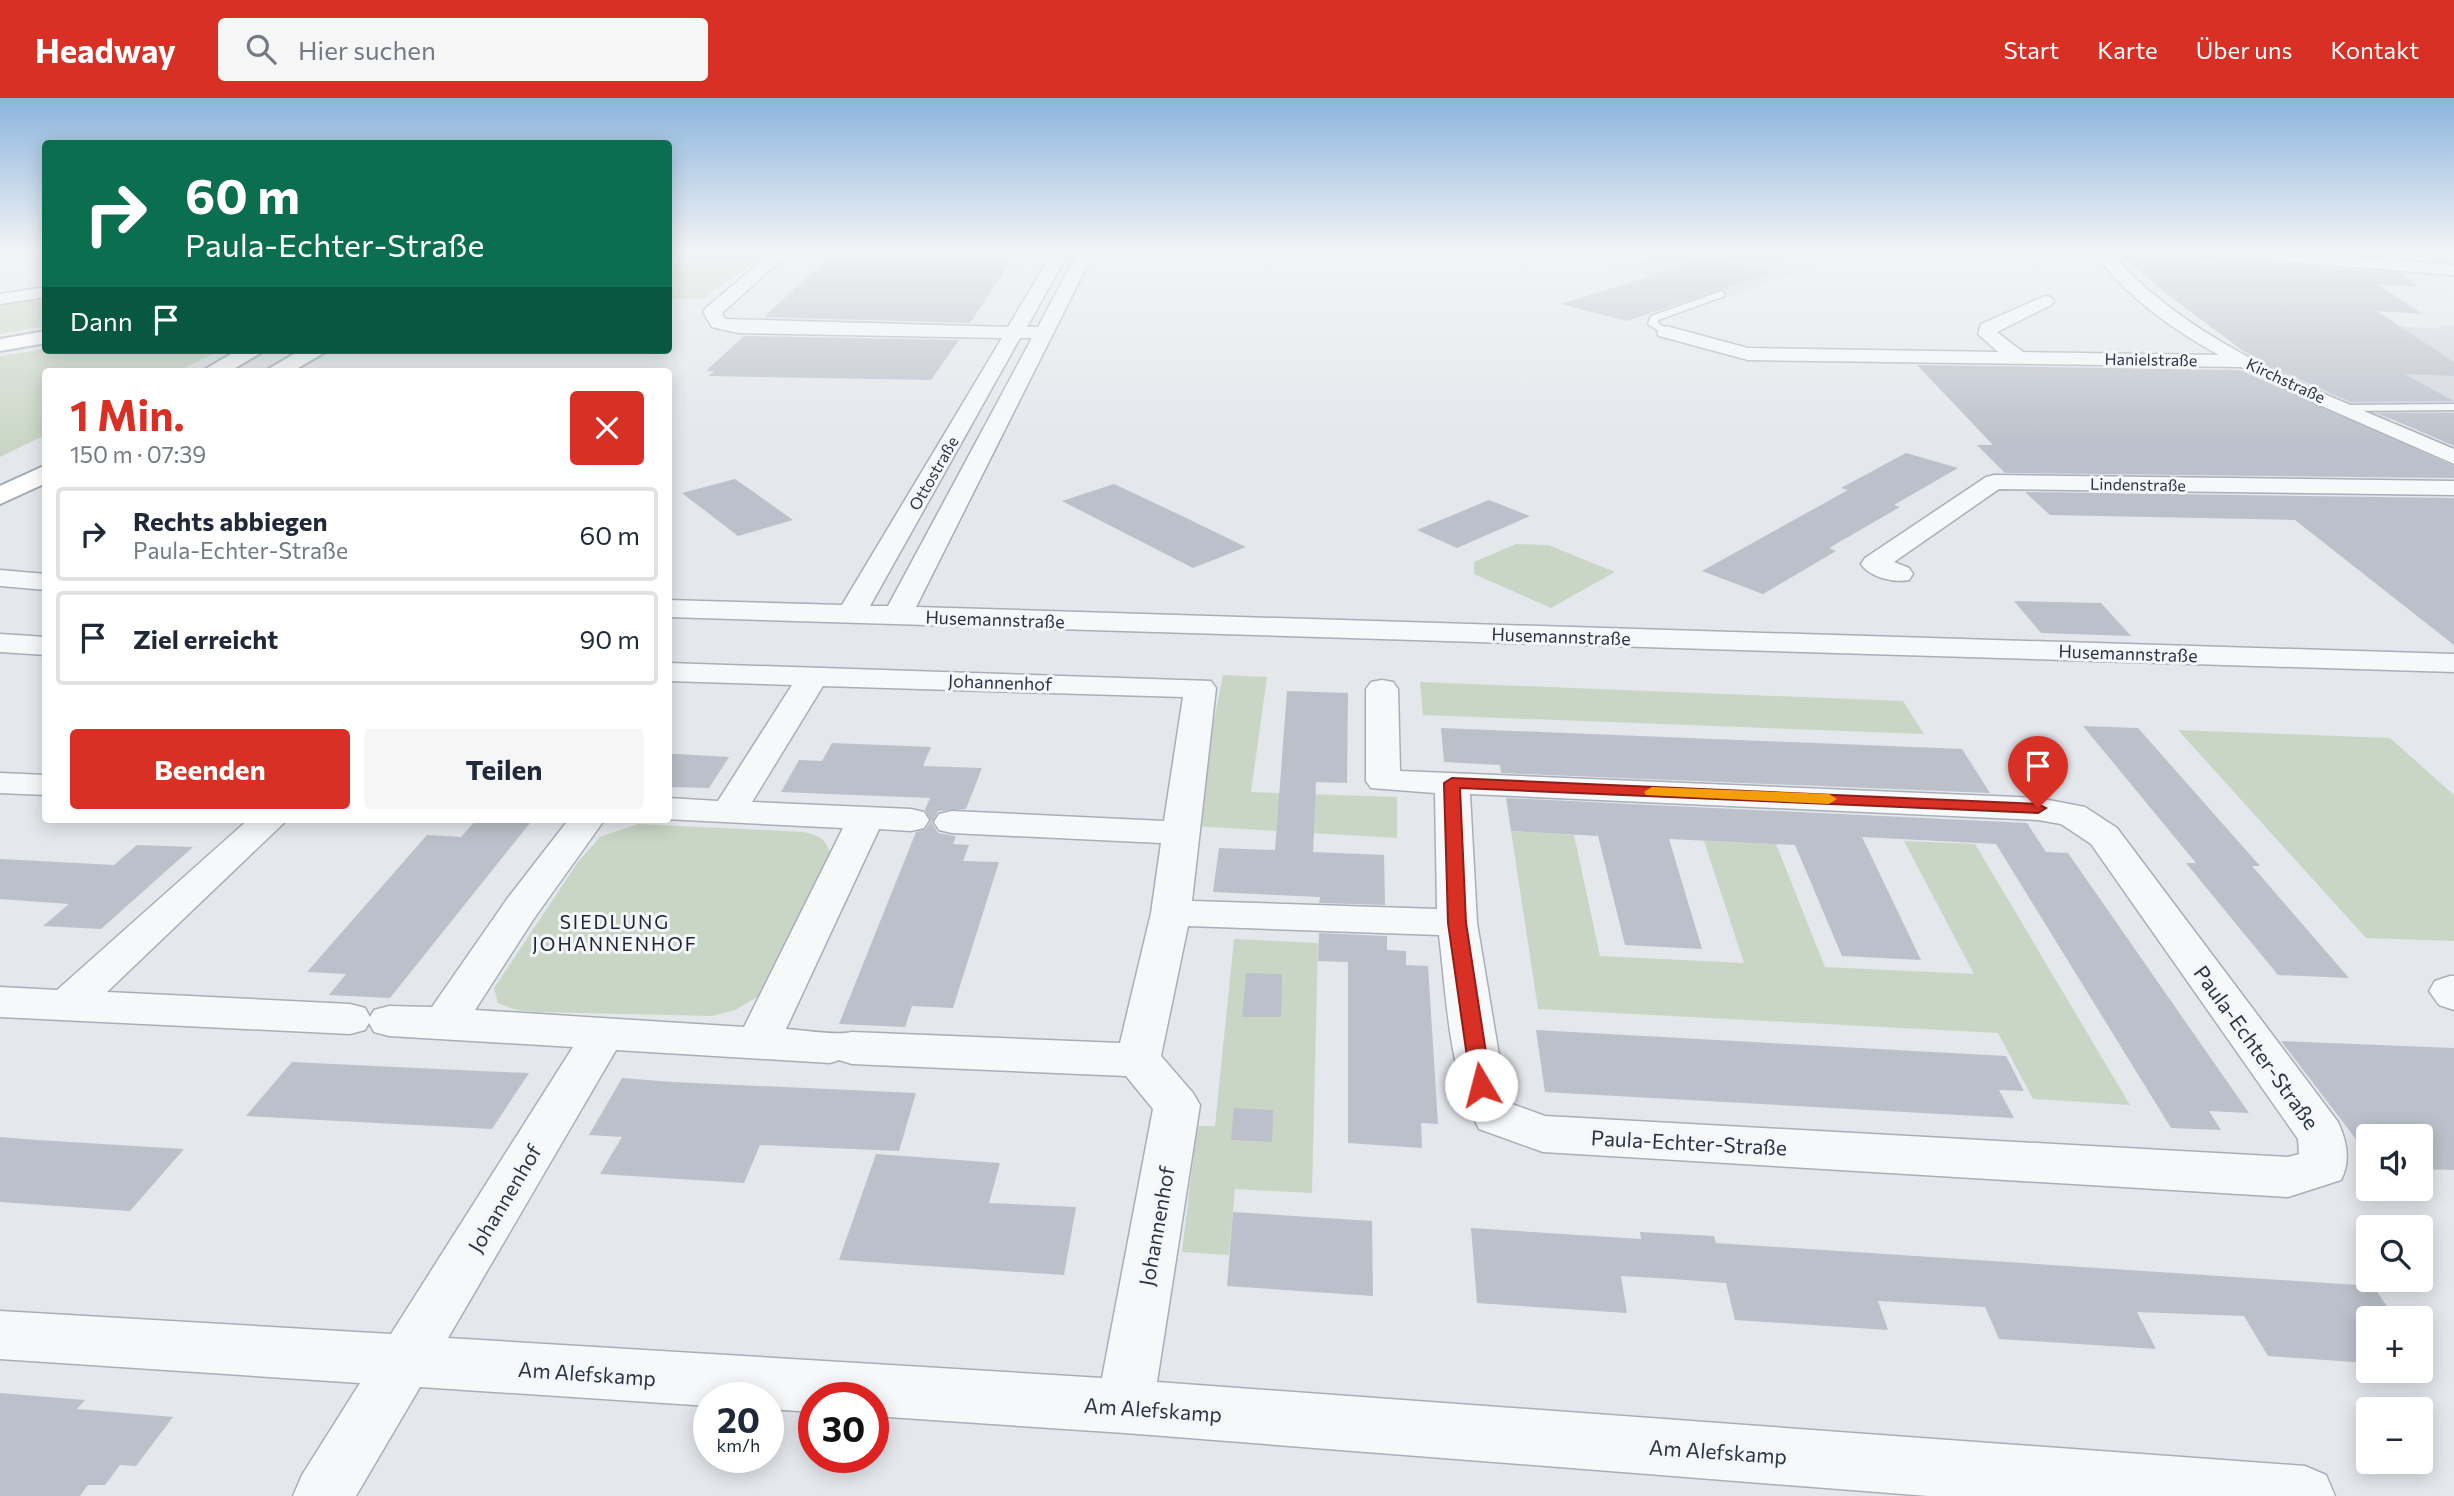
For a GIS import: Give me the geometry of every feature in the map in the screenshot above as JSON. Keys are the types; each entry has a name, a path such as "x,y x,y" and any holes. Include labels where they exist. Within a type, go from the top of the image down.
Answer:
{"main road":[{"path":"0,345 42,338"},
{"path":"220,368 248,357 266,354"},
{"path":"282,368 310,354"},
{"path":"4,488 42,457"},
{"path":"4,488 42,476"}],"street":[{"path":"714,315 718,323 738,327 1044,333"},
{"name":"Ottostraße","path":"851,614 1025,315"},
{"name":"Ottostraße","path":"898,615 1053,315"},
{"path":"2014,315 1988,328 1987,334 2017,357"},
{"name":"Kirchstraße","path":"2171,315 2188,329 2244,360 2454,457"},
{"name":"Hanielstraße","path":"1666,332 1748,354 2244,360"},
{"name":"Lindenstraße","path":"1899,574 1874,564 1994,482 2454,488"},
{"path":"0,578 42,582"},
{"name":"Husemannstraße","path":"672,608 2454,663"},
{"path":"0,643 42,646"},
{"path":"672,672 813,677"},
{"path":"728,811 813,677"},
{"name":"Johannenhof","path":"813,677 1200,688 1171,913 1139,1060 1177,1105 1125,1406"},
{"name":"Paula-Echter-Straße","path":"1382,689 1383,781 1452,783 2038,808 2072,815 2104,836 2321,1135 2324,1166 2288,1177 1543,1134 1495,1116 1481,1085 1457,923 1452,783"},
{"path":"0,783 42,785"},
{"path":"672,809 911,820"},
{"path":"757,1044 866,818"},
{"path":"952,822 1180,833"},
{"path":"67,1005 266,823"},
{"path":"444,1023 521,908 584,823"},
{"path":"1171,913 1457,923"},
{"path":"0,1002 444,1023 757,1044 1139,1060"},
{"name":"Johannenhof","path":"323,1496 603,1035"},
{"name":"Am Alefskamp","path":"0,1335 1125,1406 2305,1496"}],"lane":[{"path":"1662,315 1654,318 1653,324 1666,332"},
{"path":"2346,408 2454,407"}],"shaded area":[{"path":"2346,323 2443,329 2439,325 2454,326 2454,420 2385,419 2257,362 2210,326 2291,330"}],"green space":[{"path":"0,315 42,315 42,327 0,334"},
{"path":"42,349 42,354 213,354 184,368 42,368 42,436 0,457 0,356"},
{"path":"1516,544 1548,545 1615,572 1551,608 1474,574 1474,562"},
{"path":"1223,675 1267,677 1251,792 1397,797 1397,838 1193,826"},
{"path":"1420,682 1903,701 1924,734 1423,715"},
{"path":"2178,730 2390,738 2454,795 2454,941 2366,938"},
{"path":"638,824 804,832 819,837 825,843 831,857 759,996 735,1010 712,1016 536,1012 516,1010 498,1003 494,988 578,862 600,837"},
{"path":"1511,831 1574,835 1600,956 1744,963 1704,841 1776,844 1825,967 1974,974 1904,841 1975,844 2130,1105 2033,1099 1998,1033 1538,1009"},
{"path":"1234,939 1318,943 1312,1193 1235,1189 1229,1255 1182,1252 1197,1126 1215,1126"}],"building":[{"path":"766,315 975,315 970,323 764,317"},
{"path":"1605,315 1644,315 1627,321"},
{"path":"2195,315 2383,315 2454,362 2454,376 2404,374 2454,401 2351,402 2270,366 2242,350"},
{"path":"744,336 959,340 931,380 708,376 714,371 706,371"},
{"path":"1917,365 2240,370 2454,466 2454,478 2005,473 1977,445 1993,445"},
{"path":"2377,413 2454,413 2454,446 2410,427"},
{"path":"1906,453 1958,468 1894,505 1900,507 1829,548 1836,551 1763,594 1702,571 1848,490 1841,488"},
{"path":"735,479 793,520 738,536 682,493"},
{"path":"1114,484 1246,547 1193,568 1062,501"},
{"path":"2025,492 2454,498 2454,645 2295,520 2050,515"},
{"path":"1489,500 1530,516 1457,548 1417,530"},
{"path":"2014,601 2101,603 2131,636 2041,633"},
{"path":"1287,691 1348,693 1347,783 1316,782 1313,852 1384,855 1385,905 1319,903 1320,897 1213,892 1219,848 1275,850"},
{"path":"2083,726 2138,728 2260,866 2252,866 2349,978 2278,975 2186,863 2196,863"},
{"path":"1441,728 1962,749 1990,793 1501,773 1500,765 1444,762"},
{"path":"832,743 931,747 923,766 982,768 966,809 938,811 932,823 938,833 956,836 953,844 969,845 963,861 999,862 953,1008 912,1006 905,1027 839,1024 916,832 926,829 931,821 925,810 930,798 781,792 799,760 822,761"},
{"path":"672,754 729,757 709,788 672,787"},
{"path":"1506,798 2027,823 2046,852 2068,853 2249,1113 2209,1111 2221,1130 2171,1128 1996,844 1862,837 1921,960 1842,956 1795,845 1669,839 1702,949 1625,945 1598,836 1511,831"},
{"path":"473,823 530,823 390,998 329,995 346,974 307,972 427,835 461,837"},
{"path":"137,845 193,847 101,929 43,926 69,904 0,899 0,859 114,865"},
{"path":"1319,933 1387,936 1387,950 1406,951 1406,965 1428,966 1438,1124 1421,1123 1422,1148 1348,1143 1348,962 1318,961"},
{"path":"1246,973 1282,974 1281,1017 1242,1017"},
{"path":"1536,1030 2006,1056 2024,1091 1999,1090 2014,1118 1545,1092"},
{"path":"2281,1041 2454,1048 2454,1170 2433,1169 2433,1124 2356,1124 2356,1139"},
{"path":"292,1062 529,1073 492,1129 246,1116"},
{"path":"622,1078 916,1093 899,1151 760,1145 744,1183 600,1174 622,1137 589,1135"},
{"path":"1234,1108 1273,1110 1272,1142 1231,1140"},
{"path":"0,1137 184,1149 130,1211 0,1202"},
{"path":"876,1154 1000,1163 989,1203 1076,1207 1064,1275 839,1260"},
{"path":"1233,1212 1372,1221 1373,1296 1227,1286"},
{"path":"1471,1228 1641,1239 1640,1232 1714,1236 1716,1243 2356,1285 2356,1292 2377,1292 2387,1306 2356,1306 2356,1362 2268,1356 2244,1316 2137,1312 2156,1349 1999,1339 1985,1307 1878,1301 1888,1330 1735,1320 1726,1283 1673,1279 1621,1276 1627,1313 1477,1303"},
{"path":"0,1393 85,1400 77,1409 173,1417 136,1466 120,1465 105,1485 88,1485 80,1496 0,1496"}],"slow traffic":[{"path":"1652,792 1829,799"}],"district":[{"name":"SIEDLUNG JOHANNENHOF","path":"615,932"}],"route":[{"path":"1481,1085 1457,923 1452,783 2038,808"}]}
